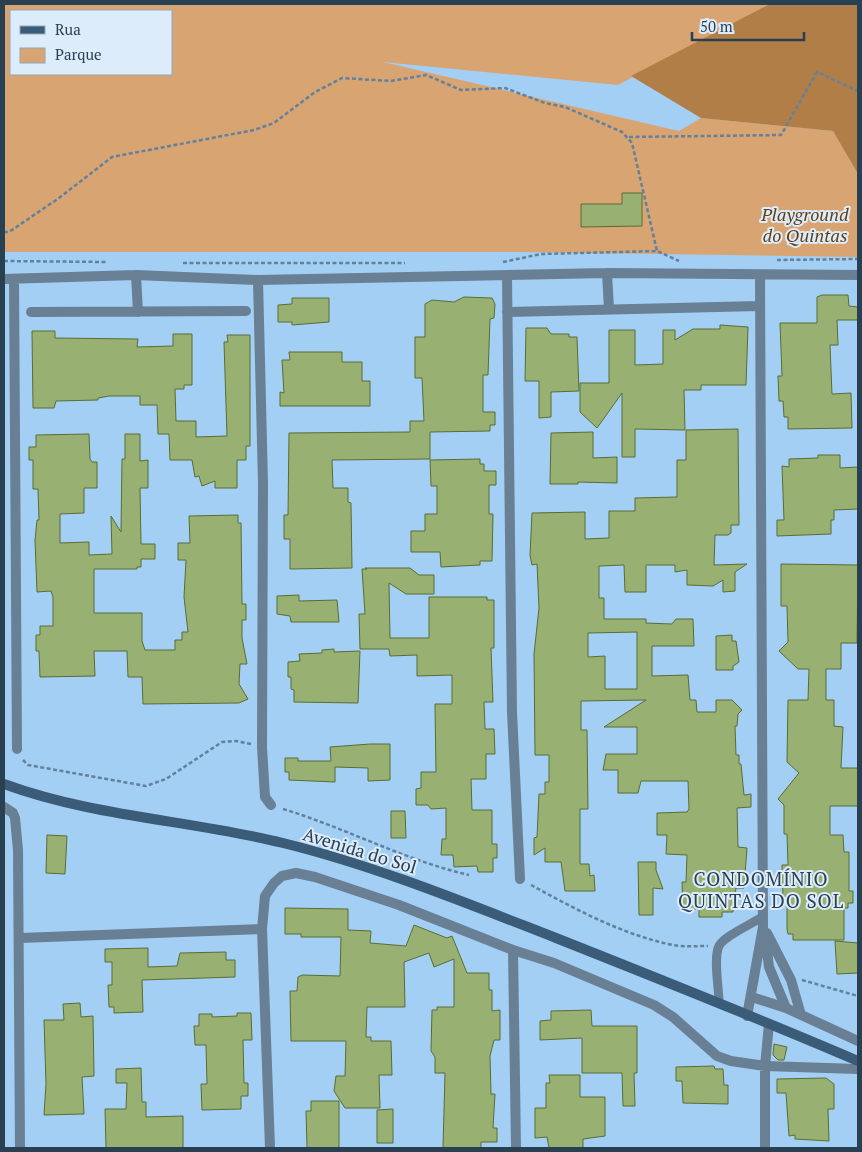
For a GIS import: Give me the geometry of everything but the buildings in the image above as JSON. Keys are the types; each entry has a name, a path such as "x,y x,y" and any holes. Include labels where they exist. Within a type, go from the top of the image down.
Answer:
{"street":[{"path":"607,273 609,309"},
{"path":"17,748 9,279 136,275 258,280 607,273 858,275"},
{"path":"136,275 138,312"},
{"path":"507,275 512,712 520,880"},
{"path":"760,275 763,925 769,967 786,1008"},
{"path":"258,280 263,484 262,746 265,797 270,805"},
{"path":"507,312 759,306"},
{"path":"31,312 246,311"},
{"name":"Avenida do Sol","path":"4,784 72,806 282,842 385,873 452,897 694,992 747,1016 858,1061"},
{"path":"4,807 13,813 17,825 20,938 20,1148"},
{"path":"270,1148 262,929 265,896 274,883 282,876 296,873 344,885 399,905 513,950 554,963 654,1004 673,1017 717,1056 731,1061 764,1066 858,1068"},
{"path":"763,925 791,980 801,1015"},
{"path":"747,1016 752,997 763,925"},
{"path":"20,938 262,929"},
{"path":"513,950 516,1148"},
{"path":"752,997 786,1008 858,1041"},
{"path":"765,1148 764,1066 769,1024"}],"lane":[{"path":"719,1002 716,959 719,946 726,939 763,925"}],"path":[{"path":"629,137 781,135 817,72 858,92"},
{"path":"4,232 9,232 60,198 112,157 254,130 274,123 315,92 342,78 391,81 426,75 461,90 505,88 545,103 565,107 622,132 629,137 632,143 656,251"},
{"path":"500,262 541,254 656,251 682,262"},
{"path":"770,260 858,259"},
{"path":"4,260 111,262"},
{"path":"179,263 413,263"},
{"path":"17,748 21,758 28,765 146,786 166,779 222,742 236,741 262,746"},
{"path":"270,805 323,821 386,850 435,867 469,875"},
{"path":"520,880 583,913 650,940 675,946 719,946"},
{"path":"791,980 807,980 858,996"}],"green space":[{"name":"Playground do Quintas","path":"4,4 771,4 618,85 383,62 679,131 701,118 833,131 858,174 858,257 519,252 4,252"}],"shaded area":[{"path":"770,4 858,4 858,174 833,131 701,118 631,76"}],"district":[{"name":"CONDOMÍNIO QUINTAS DO SOL","path":"761,889"}]}
